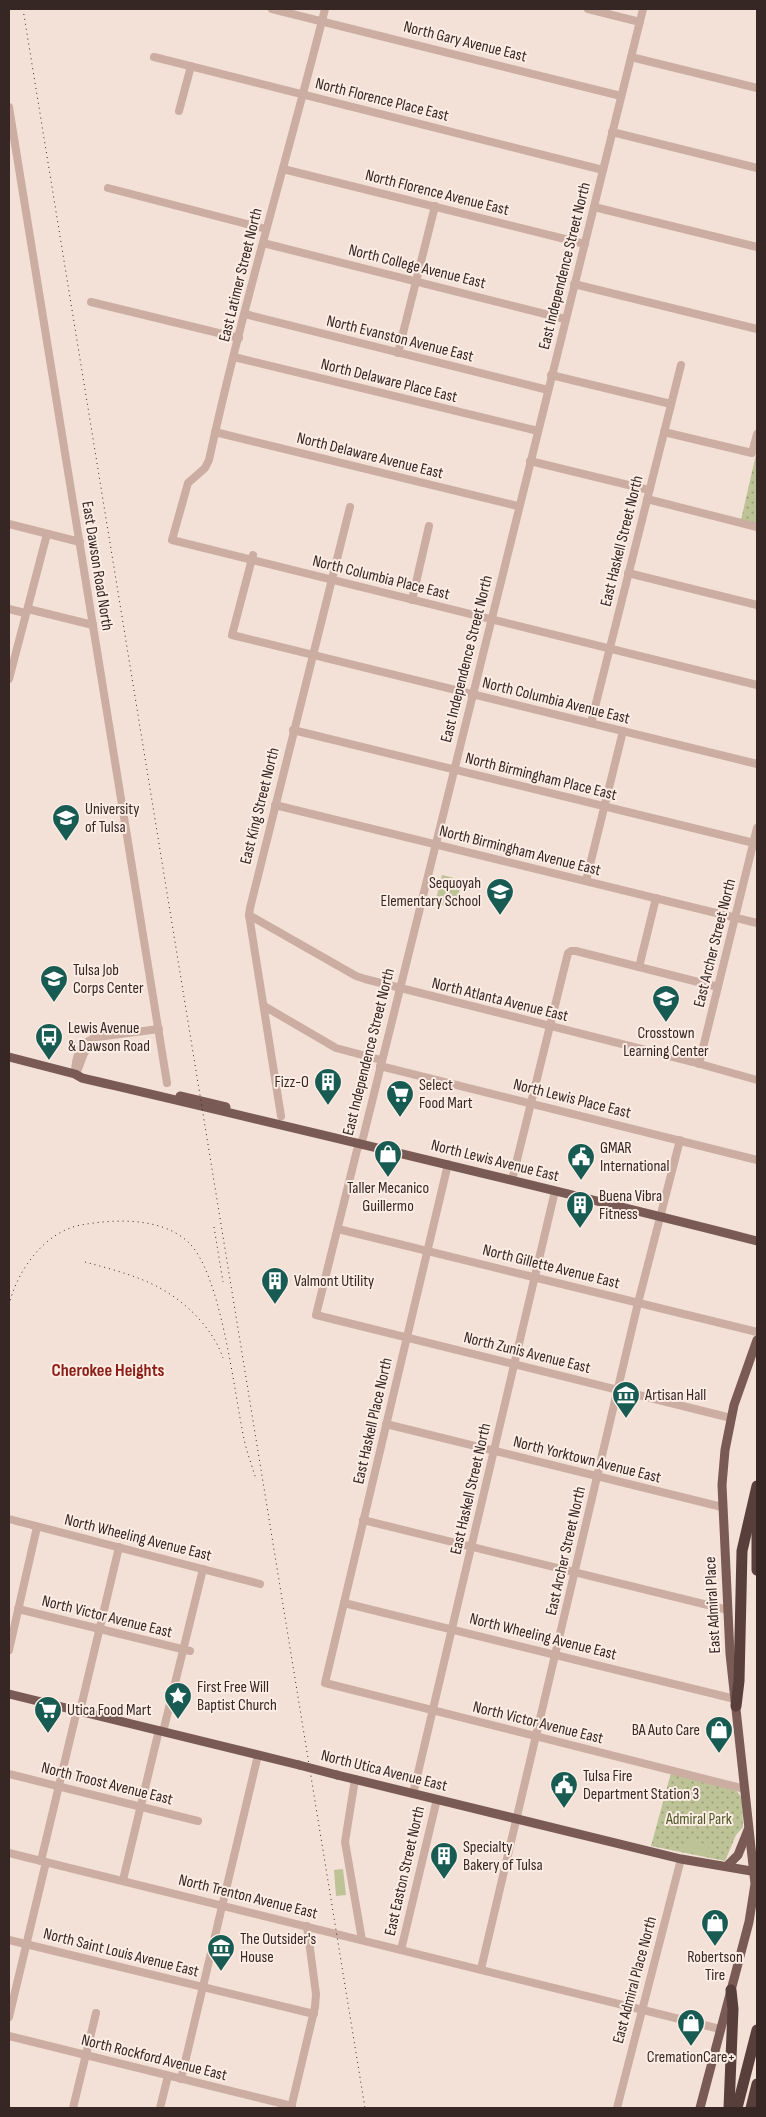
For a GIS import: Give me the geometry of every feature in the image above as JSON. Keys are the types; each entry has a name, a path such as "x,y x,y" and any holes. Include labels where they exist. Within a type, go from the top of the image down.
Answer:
{"highway":[{"path":"735,1703 738,1681 742,1551 757,1486"},
{"path":"757,1498 757,1570"},
{"path":"729,2108 733,2009 731,1990"},
{"path":"737,2108 757,2030"},
{"path":"751,2108 757,2084"}],"main road":[{"name":"North Lewis Avenue East","path":"9,1057 75,1074 82,1078 210,1110 448,1164 757,1241"},
{"name":"East Admiral Place","path":"700,2108 749,1922 756,1885 735,1703 722,1507 723,1461 731,1418 743,1375 757,1340"},
{"name":"North Utica Avenue East","path":"9,1694 681,1859 756,1872"},
{"path":"727,1866 738,1855 749,1828"}],"street":[{"name":"North Gary Avenue East","path":"272,9 621,96"},
{"name":"East Latimer Street North","path":"172,540 188,482 205,468 209,460 262,243 325,9"},
{"path":"588,9 640,22"},
{"name":"East Independence Street North","path":"316,1315 381,1063 643,9"},
{"name":"North Florence Place East","path":"154,57 603,170"},
{"path":"631,57 757,88"},
{"path":"180,111 191,66"},
{"name":"East Dawson Road North","path":"9,107 80,542 118,791 167,1083"},
{"path":"612,132 757,168"},
{"name":"North Florence Avenue East","path":"283,169 585,244"},
{"path":"108,188 266,228"},
{"path":"398,353 435,206"},
{"path":"594,207 757,247"},
{"name":"North College Avenue East","path":"262,243 565,319"},
{"path":"574,284 757,329"},
{"path":"91,302 239,338"},
{"name":"North Evanston Avenue East","path":"245,314 548,390"},
{"name":"North Delaware Place East","path":"234,357 538,431"},
{"name":"East Haskell Street North","path":"591,723 680,364"},
{"path":"551,375 671,404"},
{"name":"North Delaware Avenue East","path":"215,432 518,506"},
{"path":"664,432 752,454 757,434"},
{"path":"530,461 649,490"},
{"path":"647,500 757,527"},
{"name":"East King Street North","path":"281,1116 249,915 250,902 350,507"},
{"path":"9,524 80,542"},
{"path":"412,600 429,526"},
{"path":"9,679 11,659 27,611 47,534"},
{"name":"North Columbia Place East","path":"172,540 252,558 332,580 757,685"},
{"name":"North Columbia Avenue East","path":"252,558 232,635 757,764"},
{"path":"628,573 757,605"},
{"path":"9,609 93,625"},
{"name":"North Birmingham Place East","path":"294,730 754,843"},
{"path":"586,881 623,731"},
{"name":"North Birmingham Avenue East","path":"276,805 757,923"},
{"name":"East Archer Street North","path":"699,1064 757,828"},
{"path":"639,967 656,898"},
{"name":"North Atlanta Avenue East","path":"249,915 356,976 757,1080"},
{"path":"512,1180 549,1026 567,956 570,952 576,951 718,987"},
{"name":"North Lewis Place East","path":"264,1006 336,1048 381,1063 757,1160"},
{"path":"75,1074 78,1055 85,1043 97,1037 159,1028"},
{"name":"East Archer Street North","path":"481,1969 638,1303 680,1140"},
{"name":"East Haskell Place North","path":"325,1683 448,1164"},
{"name":"East Haskell Street North","path":"413,1794 555,1191"},
{"name":"North Gillette Avenue East","path":"338,1229 757,1332"},
{"name":"North Zunis Avenue East","path":"316,1315 731,1418"},
{"name":"North Yorktown Avenue East","path":"386,1424 722,1507"},
{"name":"North Wheeling Avenue East","path":"9,1519 260,1584"},
{"path":"363,1520 728,1610"},
{"path":"9,1650 37,1527"},
{"path":"9,2017 59,1786 100,1629 119,1547"},
{"path":"124,1880 161,1731 186,1651 203,1569"},
{"name":"North Wheeling Avenue East","path":"344,1603 556,1654 735,1703"},
{"name":"North Victor Avenue East","path":"18,1609 186,1651"},
{"name":"North Victor Avenue East","path":"325,1683 745,1789"},
{"path":"181,2079 258,1756"},
{"name":"North Troost Avenue East","path":"9,1774 198,1821"},
{"path":"355,1779 345,1842 362,1940"},
{"name":"East Easton Street North","path":"401,1950 437,1799"},
{"name":"North Trenton Avenue East","path":"9,1853 720,2029"},
{"name":"East Admiral Place North","path":"617,2108 681,1859"},
{"path":"291,2107 314,2014 316,1994 307,1926"},
{"name":"North Saint Louis Avenue East","path":"9,1940 314,2014"},
{"path":"73,2108 96,2013"},
{"name":"North Rockford Avenue East","path":"9,2036 291,2107"},
{"path":"160,2108 168,2076"}],"green space":[{"path":"757,450 757,524 741,520"},
{"path":"442,875 462,880 455,908 435,903"},
{"name":"Admiral Park","path":"671,1773 735,1789 742,1798 743,1827 736,1835 725,1861 651,1846"},
{"path":"685,1839 709,1845 706,1856 682,1850"},
{"path":"343,1869 346,1895 336,1896 334,1870"}],"railway":[{"path":"23,9 365,2108"},
{"path":"9,1305 18,1279 34,1255 44,1244 68,1229 94,1223 122,1221 150,1224 176,1233 187,1241 199,1256 209,1278 231,1363 245,1444 256,1479"},
{"path":"214,1227 223,1282"},
{"path":"85,1262 136,1277 174,1297 204,1324 223,1358"}],"place":[{"name":"University of Tulsa","path":"66,842"},
{"name":"Sequoyah Elementary School","path":"500,916"},
{"name":"Tulsa Job Corps Center","path":"54,1003"},
{"name":"Crosstown Learning Center","path":"666,1023"},
{"name":"Lewis Avenue & Dawson Road","path":"49,1061"},
{"name":"Fizz-O","path":"328,1106"},
{"name":"Select Food Mart","path":"400,1118"},
{"name":"Taller Mecanico Guillermo","path":"388,1178"},
{"name":"GMAR International","path":"581,1181"},
{"name":"Buena Vibra Fitness","path":"580,1229"},
{"name":"Valmont Utility","path":"275,1305"},
{"name":"Artisan Hall","path":"626,1419"},
{"name":"First Free Will Baptist Church","path":"178,1720"},
{"name":"Utica Food Mart","path":"48,1734"},
{"name":"BA Auto Care","path":"719,1754"},
{"name":"Tulsa Fire Department Station 3","path":"564,1809"},
{"name":"Specialty Bakery of Tulsa","path":"444,1880"},
{"name":"Robertson Tire","path":"715,1947"},
{"name":"The Outsider's House","path":"221,1972"},
{"name":"CremationCare+","path":"691,2047"}],"district":[{"name":"Cherokee Heights","path":"108,1370"}]}
